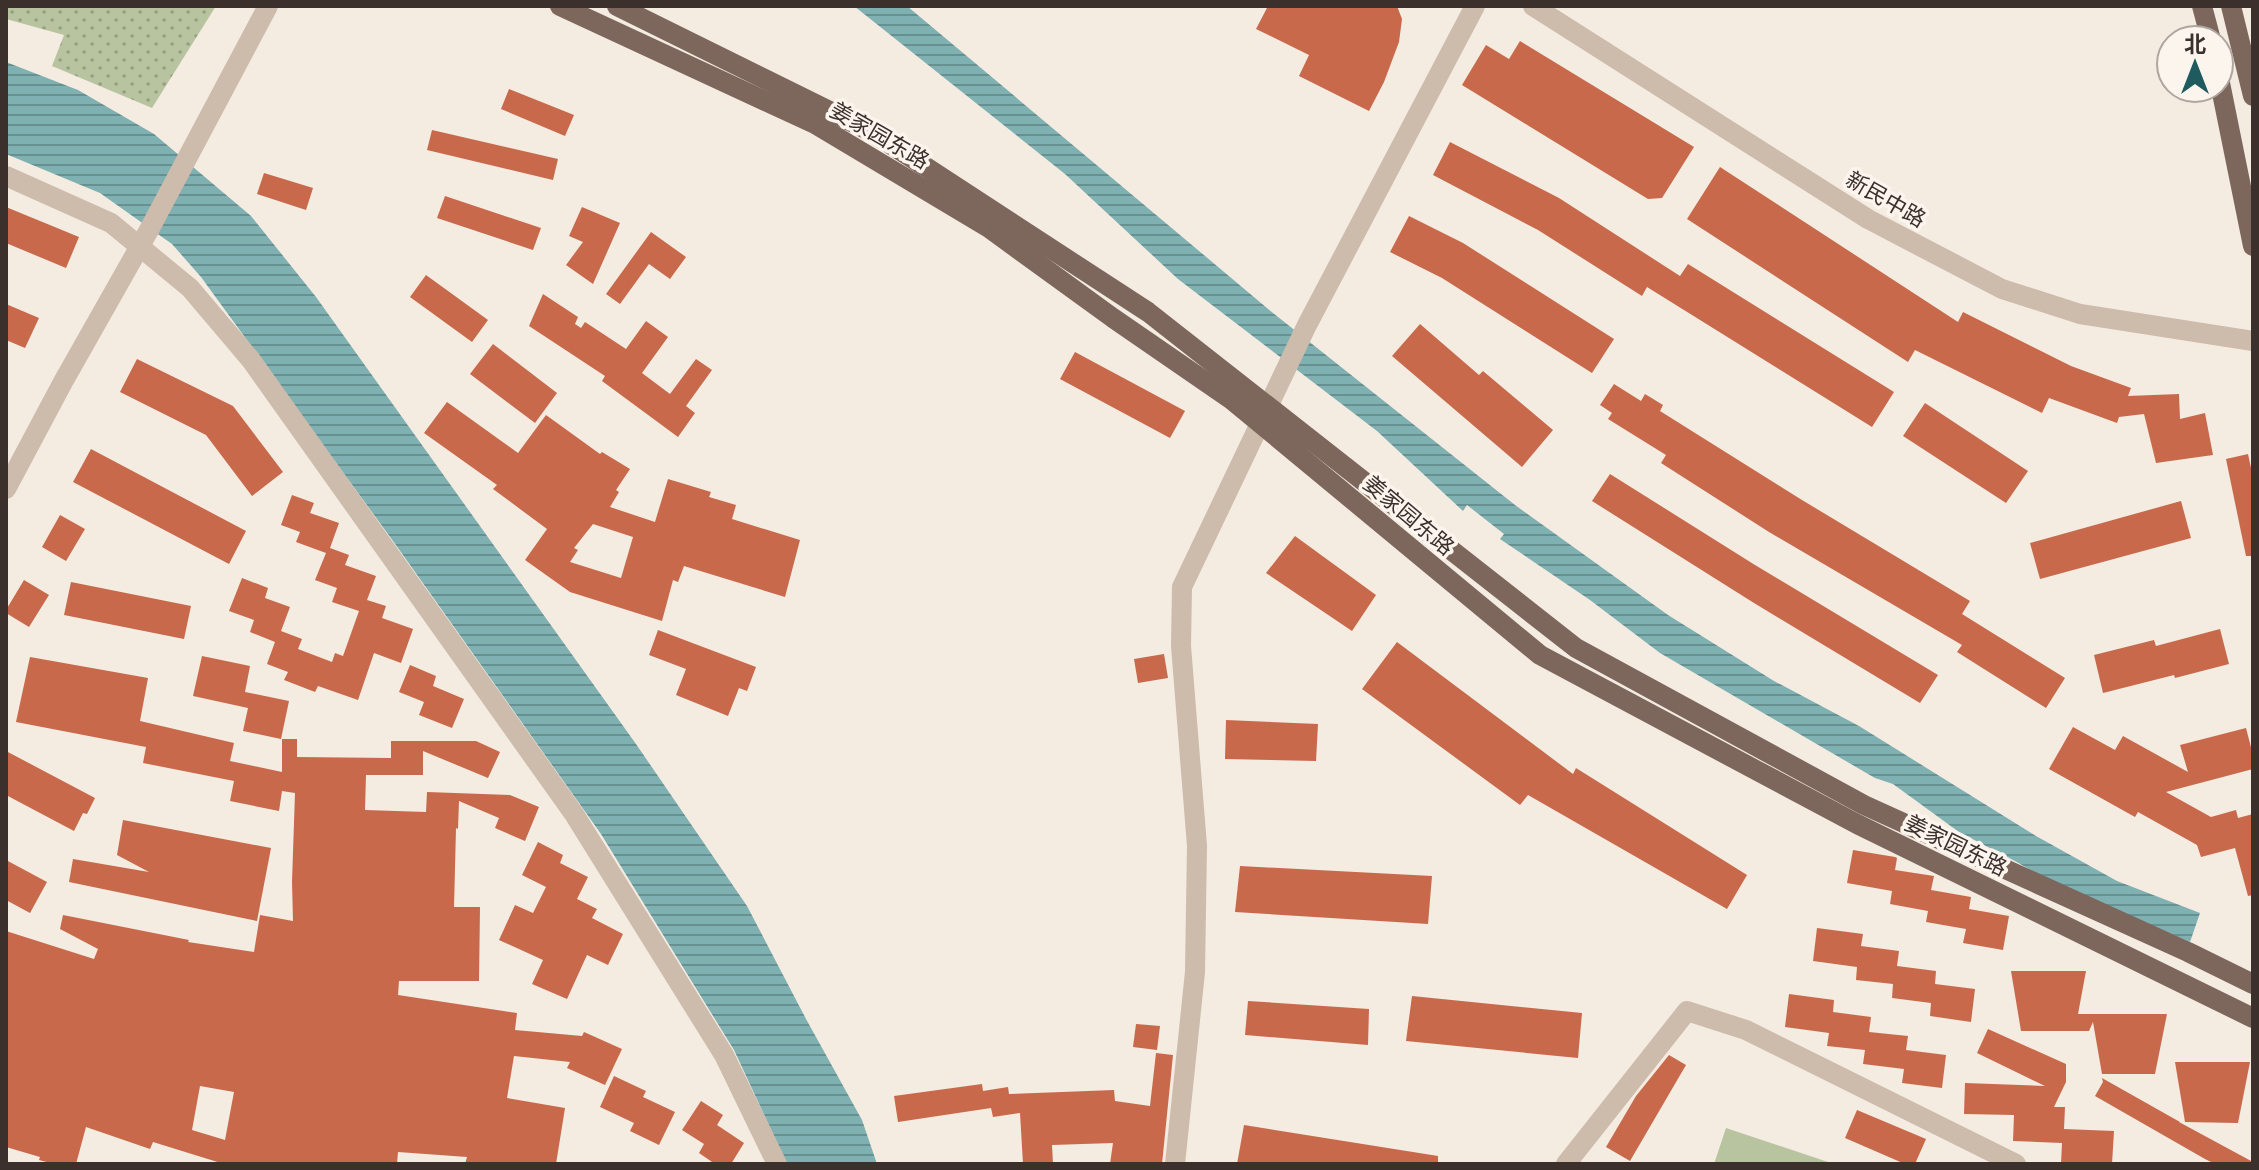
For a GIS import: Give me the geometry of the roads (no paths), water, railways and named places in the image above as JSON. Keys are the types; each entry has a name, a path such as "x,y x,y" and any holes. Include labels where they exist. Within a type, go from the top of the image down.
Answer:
{"main road":[{"name":"姜家园东路","path":"560,6 815,124 976,220 1264,414 1576,648 1864,805 2253,984"},
{"name":"姜家园东路","path":"617,6 872,132 1148,312 1540,655 1857,824 2253,1018"},
{"path":"2231,6 2253,96"},
{"path":"2224,104 2253,246"}],"street":[{"path":"6,489 145,238 268,6"},
{"path":"1175,1164 1195,972 1197,846 1181,646 1182,587 1280,378 1475,6"},
{"name":"新民中路","path":"1533,6 1868,219 2002,289 2080,314 2253,341"},
{"path":"6,176 145,238 251,360 574,814 724,1055 777,1164"},
{"path":"1566,1164 1687,1011 1746,1030 2016,1164"}],"water":[{"path":"854,6 907,6 1273,313 1515,505 1668,615 1774,681 1859,726 2036,836 2117,881 2200,913 2190,942 2053,883 1959,832 1893,784 1875,778 1660,653 1590,600 1500,539 1504,534 1467,505 1463,511 1377,431 1178,279 1065,174"},
{"path":"6,62 78,90 154,134 251,216 316,297 636,744 747,906 862,1120 877,1164 787,1164 734,1050 601,834 201,277 172,244 100,193 6,154"}]}
